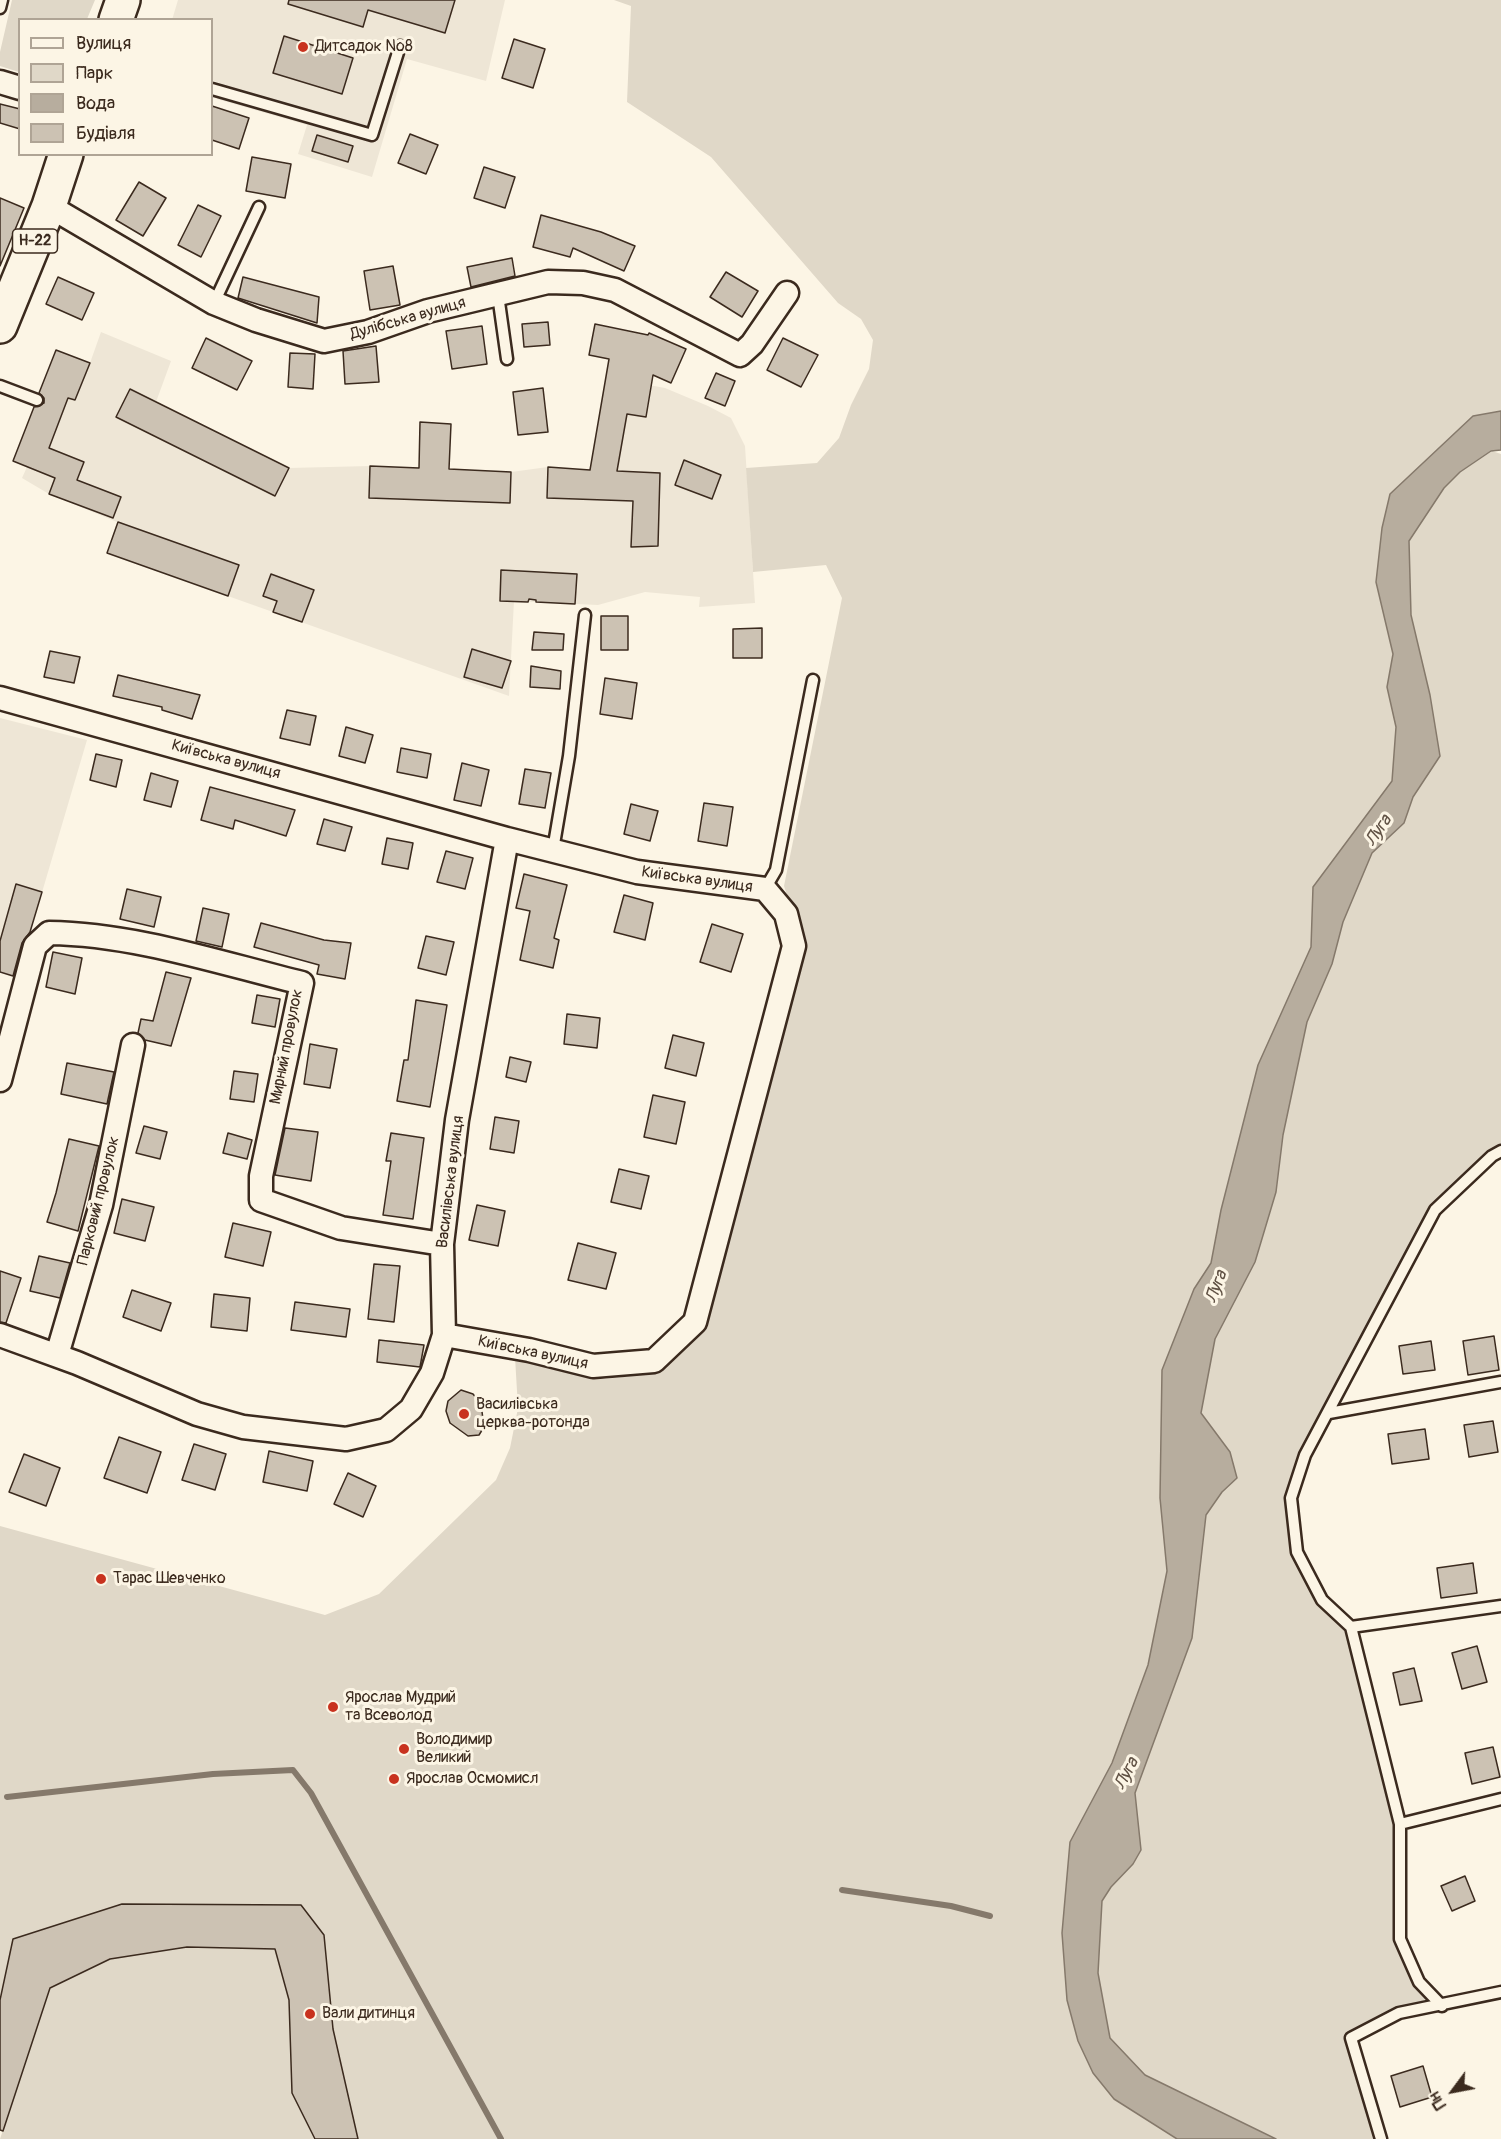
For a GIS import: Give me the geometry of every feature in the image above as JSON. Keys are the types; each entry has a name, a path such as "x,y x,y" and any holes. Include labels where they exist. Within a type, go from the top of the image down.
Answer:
{"main road":[{"path":"117,18 123,0"},
{"name":"Н-22","path":"0,326 49,206 65,156"}],"street":[{"path":"0,82 18,87"},
{"name":"Дулібська вулиця","path":"49,206 214,303 256,320 324,341 369,332 428,311 548,282 583,283 615,290 740,355 752,344 787,293"},
{"name":"Київська вулиця","path":"0,698 507,839 637,872 765,889 786,914 794,946 695,1322 654,1361 593,1366 529,1350 444,1335"},
{"name":"Василівська вулиця","path":"0,1335 57,1355 197,1414 243,1427 346,1439 386,1430 411,1409 432,1373 444,1335 442,1244 457,1120 507,839"},
{"name":"Мирний провулок","path":"0,1080 35,946 49,933 72,933 166,949 302,983 261,1176 261,1200 341,1228 442,1244"},
{"name":"Парковий провулок","path":"57,1355 101,1205 133,1045"}],"lane":[{"path":"0,8 2,0"},
{"path":"213,88 372,135 400,46"},
{"path":"214,303 259,207"},
{"path":"498,295 507,358"},
{"path":"0,386 37,400"},
{"path":"553,850 569,756 585,615"},
{"path":"765,889 776,870 813,680"},
{"path":"1443,2006 1419,1982 1400,1939 1400,1824 1351,1627 1322,1600 1297,1552 1291,1498 1305,1455 1435,1210 1492,1156 1501,1152"},
{"path":"1329,1413 1501,1382"},
{"path":"1351,1627 1501,1606"},
{"path":"1400,1824 1501,1799"},
{"path":"1381,2139 1351,2038 1399,2013 1443,2006 1501,1992"}],"shaded area":[{"path":"178,0 505,0 486,81 407,59 372,177 298,154 307,125 217,99 222,84 213,80 213,18 173,18"},
{"path":"101,332 171,361 156,402 289,468 370,466 511,472 548,467 591,470 606,377 665,388 731,418 745,446 755,603 699,607 700,597 645,592 598,605 514,601 509,696 107,553 117,522 49,494 22,478 27,467 13,461 56,350 90,363"},
{"path":"0,718 87,740 17,977 0,972"}],"green space":[{"path":"12,0 95,0 87,18 18,18 18,72 0,66 0,52"},
{"path":"614,0 1501,0 1501,411 1473,416 1390,494 1382,528 1376,582 1393,654 1387,687 1396,727 1392,781 1313,887 1311,947 1258,1065 1221,1210 1211,1263 1194,1289 1160,1498 1167,1571 1148,1665 1112,1763 1070,1842 1062,1933 1067,2000 1114,2099 1177,2139 358,2139 333,2029 324,1935 300,1905 122,1904 13,1939 0,2000 0,1526 325,1615 379,1594 496,1480 510,1448 518,1408 515,1357 605,1379 658,1373 704,1329 805,951 784,886 842,598 826,565 753,572 746,468 817,463 839,438 851,405 869,369 873,340 861,319 838,303 711,157 627,102 631,6"},
{"path":"1492,451 1501,454 1501,1151 1435,1210 1329,1413 1291,1498 1297,1553 1322,1600 1351,1627 1400,1824 1400,1939 1419,1982 1442,2006 1399,2013 1351,2038 1381,2139 1276,2139 1145,2075 1110,2038 1098,1973 1102,1901 1111,1887 1133,1864 1141,1850 1135,1793 1192,1638 1206,1514 1222,1492 1237,1478 1230,1452 1201,1413 1215,1339 1255,1262 1276,1192 1283,1135 1307,1022 1332,964 1343,922 1372,853 1404,823 1413,797 1440,756 1430,695 1411,615 1409,541 1444,488 1460,472"},
{"path":"187,1947 275,1949 289,2000 292,2093 314,2139 0,2139 50,1988 110,1959"}],"water":[{"name":"Луга","path":"1501,411 1501,450 1491,451 1460,472 1444,488 1409,541 1411,615 1430,695 1440,756 1413,797 1404,823 1372,853 1343,922 1332,964 1307,1022 1283,1135 1276,1192 1255,1262 1215,1339 1201,1413 1230,1452 1237,1478 1222,1492 1206,1515 1192,1638 1135,1793 1141,1850 1133,1864 1111,1887 1102,1901 1098,1973 1110,2038 1145,2075 1276,2139 1177,2139 1114,2099 1093,2073 1078,2041 1067,2000 1062,1933 1070,1842 1112,1763 1148,1665 1167,1571 1160,1498 1162,1370 1194,1289 1211,1263 1221,1210 1258,1065 1311,947 1313,887 1392,781 1396,727 1387,687 1393,654 1376,582 1382,528 1390,494 1473,416"}],"building":[{"path":"289,0 455,0 445,33 368,10 363,27 288,4"},
{"path":"284,36 353,58 342,94 273,73"},
{"path":"514,39 545,49 533,88 502,78"},
{"path":"0,104 18,108 18,128 0,123"},
{"path":"213,106 249,118 239,149 213,140"},
{"path":"410,134 438,145 426,174 398,163"},
{"path":"317,135 353,146 348,162 312,151"},
{"path":"252,157 291,164 285,198 246,191"},
{"path":"484,167 515,177 505,208 474,198"},
{"path":"139,182 166,198 143,236 116,220"},
{"path":"0,198 24,208 0,266"},
{"path":"198,205 221,216 201,257 178,245"},
{"path":"541,215 601,232 635,246 624,271 573,248 570,257 533,247"},
{"path":"512,258 515,276 471,287 467,267"},
{"path":"393,266 400,305 370,310 364,271"},
{"path":"726,272 758,291 742,317 710,297"},
{"path":"58,277 94,293 82,320 46,304"},
{"path":"243,277 319,297 317,323 238,298"},
{"path":"548,322 550,345 524,347 522,324"},
{"path":"595,324 648,335 649,333 686,349 671,383 653,375 646,417 627,414 617,471 660,473 658,546 631,547 633,501 547,498 548,467 590,470 609,359 589,355"},
{"path":"482,326 487,364 452,369 446,331"},
{"path":"206,338 252,361 237,390 192,368"},
{"path":"783,338 818,355 801,387 767,370"},
{"path":"376,346 379,382 345,384 343,351"},
{"path":"56,350 90,363 75,400 68,398 49,448 84,462 77,480 121,497 113,518 49,494 55,478 13,461 34,407 44,403 44,398 39,393"},
{"path":"290,353 315,354 313,389 288,387"},
{"path":"716,373 735,381 725,406 705,398"},
{"path":"543,388 548,432 518,435 513,392"},
{"path":"130,389 289,468 275,496 116,417"},
{"path":"420,422 451,424 449,469 511,472 510,503 369,498 370,466 419,468"},
{"path":"684,460 721,475 712,499 675,485"},
{"path":"118,522 239,565 228,596 107,553"},
{"path":"501,570 577,574 575,604 536,602 536,600 529,599 528,602 500,601"},
{"path":"271,574 314,590 302,622 273,612 277,601 263,596"},
{"path":"601,616 628,616 628,650 601,650"},
{"path":"762,628 762,658 733,658 733,629"},
{"path":"534,632 564,634 563,650 532,650"},
{"path":"472,649 511,661 502,688 464,677"},
{"path":"50,651 80,657 74,683 44,677"},
{"path":"531,666 561,671 560,689 530,687"},
{"path":"118,675 200,695 192,719 162,710 162,707 113,696"},
{"path":"605,678 637,683 632,719 600,714"},
{"path":"287,710 316,716 310,745 280,738"},
{"path":"346,727 373,735 365,763 339,756"},
{"path":"401,748 431,754 427,778 397,772"},
{"path":"96,754 122,760 116,787 90,780"},
{"path":"462,763 489,770 481,806 454,800"},
{"path":"525,769 551,773 545,808 519,804"},
{"path":"151,773 178,781 171,807 144,800"},
{"path":"210,787 295,810 286,836 235,820 233,829 201,820"},
{"path":"704,803 733,807 727,846 698,841"},
{"path":"631,804 658,811 650,841 624,834"},
{"path":"324,819 352,827 345,851 317,844"},
{"path":"387,838 413,843 408,869 382,864"},
{"path":"446,851 473,858 465,889 437,882"},
{"path":"524,874 567,885 554,938 559,940 553,968 520,960 530,911 516,908"},
{"path":"16,884 42,892 30,932 22,943 13,976 0,972 0,941"},
{"path":"127,889 161,897 154,927 120,919"},
{"path":"624,895 653,903 645,940 614,932"},
{"path":"203,908 229,914 222,947 196,941"},
{"path":"261,923 324,940 351,943 345,979 317,974 319,965 254,947"},
{"path":"712,924 743,934 731,972 700,962"},
{"path":"426,936 454,942 446,975 418,968"},
{"path":"53,952 82,958 75,994 46,987"},
{"path":"166,972 191,978 171,1046 145,1040 138,1033 141,1019 153,1021"},
{"path":"257,995 280,999 275,1027 252,1023"},
{"path":"416,1000 447,1005 430,1107 397,1101 404,1060 408,1060"},
{"path":"567,1014 600,1018 597,1048 564,1044"},
{"path":"673,1035 704,1043 696,1076 665,1068"},
{"path":"310,1044 337,1049 330,1088 304,1084"},
{"path":"510,1057 531,1062 526,1082 506,1077"},
{"path":"67,1063 114,1072 107,1104 61,1094"},
{"path":"234,1071 258,1074 254,1102 230,1099"},
{"path":"653,1095 685,1102 676,1144 644,1137"},
{"path":"495,1117 519,1121 514,1153 490,1149"},
{"path":"144,1126 167,1132 160,1159 136,1153"},
{"path":"285,1128 318,1132 311,1181 275,1175"},
{"path":"228,1133 252,1140 247,1159 223,1153"},
{"path":"391,1133 424,1138 413,1219 383,1215 391,1161 386,1161"},
{"path":"69,1139 99,1146 78,1231 47,1222"},
{"path":"619,1169 649,1176 641,1209 611,1202"},
{"path":"122,1199 154,1207 145,1241 114,1233"},
{"path":"477,1205 505,1211 498,1246 469,1240"},
{"path":"233,1223 271,1232 263,1266 225,1257"},
{"path":"578,1243 616,1253 606,1289 568,1280"},
{"path":"39,1256 70,1263 60,1298 30,1291"},
{"path":"374,1264 400,1266 394,1322 368,1319"},
{"path":"0,1271 21,1278 6,1323 0,1322"},
{"path":"132,1290 171,1303 161,1331 123,1317"},
{"path":"214,1294 250,1298 247,1331 211,1327"},
{"path":"295,1302 350,1309 346,1337 291,1330"},
{"path":"1494,1336 1499,1370 1468,1375 1463,1341"},
{"path":"379,1340 424,1345 420,1367 377,1362"},
{"path":"1431,1341 1435,1370 1403,1374 1399,1346"},
{"name":"Василівська церква-ротонда","path":"461,1390 473,1394 481,1404 484,1427 479,1435 468,1436 450,1423 446,1411 448,1401"},
{"path":"1493,1421 1498,1452 1469,1457 1464,1425"},
{"path":"1425,1429 1429,1459 1392,1464 1388,1434"},
{"path":"119,1437 161,1452 147,1493 104,1478"},
{"path":"194,1444 226,1454 215,1490 182,1480"},
{"path":"269,1451 313,1461 307,1491 263,1482"},
{"path":"24,1454 60,1468 46,1506 9,1492"},
{"path":"348,1473 376,1486 363,1517 334,1504"},
{"path":"1473,1563 1477,1593 1441,1598 1437,1568"},
{"path":"1477,1646 1487,1682 1462,1689 1452,1653"},
{"path":"1414,1668 1422,1701 1400,1705 1393,1673"},
{"path":"1493,1747 1500,1777 1472,1784 1465,1753"},
{"path":"1465,1876 1475,1901 1452,1911 1441,1886"},
{"name":"Вали дитинця","path":"122,1904 301,1905 324,1935 333,2029 358,2139 315,2139 292,2093 289,2000 275,1949 187,1947 110,1959 50,1988 3,2131 0,2130 0,2000 13,1939"},
{"path":"1423,2066 1432,2097 1400,2107 1391,2076"}],"waterway":[{"path":"7,1797 213,1774 293,1770 311,1793 501,2139"},
{"path":"842,1890 951,1906 990,1916"}],"place":[{"name":"Дитсадок №8","path":"303,47"},
{"name":"Василівська церква-ротонда","path":"464,1414"},
{"name":"Тарас Шевченко","path":"101,1579"},
{"name":"Ярослав Мудрий та Всеволод","path":"333,1707"},
{"name":"Володимир Великий","path":"404,1749"},
{"name":"Ярослав Осмомисл","path":"394,1779"},
{"name":"Вали дитинця","path":"310,2014"}]}
